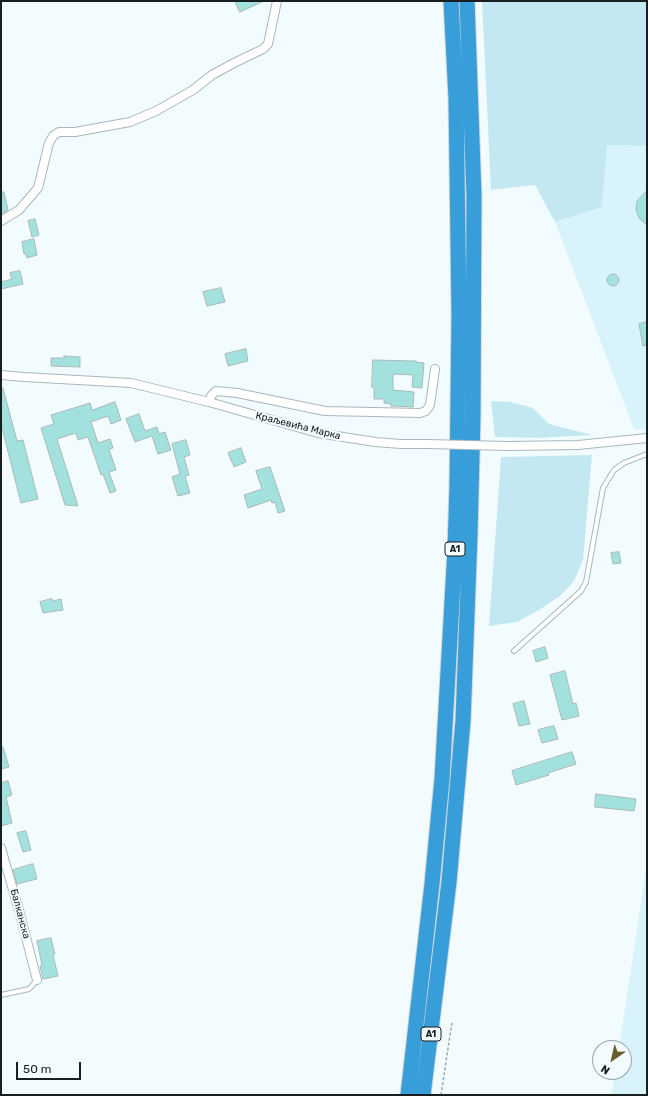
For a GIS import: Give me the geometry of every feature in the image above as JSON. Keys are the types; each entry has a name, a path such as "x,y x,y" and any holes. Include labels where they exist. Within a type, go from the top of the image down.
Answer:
{"highway":[{"name":"A1","path":"408,1095 432,884 442,779 455,549 459,314 456,113 451,1"},
{"name":"A1","path":"423,1095 448,889 460,752 470,550 473,415 474,196 467,1"}],"street":[{"path":"1,221 18,210 38,188 49,143 59,132 76,132 130,122 156,111 193,90 212,75 263,49 268,44 277,1"},
{"path":"209,402 211,396 216,391 237,393 325,411 420,413 426,411 430,405 435,369"},
{"name":"Краљевића Марка","path":"1,375 121,381 209,402 288,426 331,436 394,444 507,446 578,445 647,438"},
{"name":"Балканска","path":"1,848 37,980"}],"lane":[{"path":"514,651 581,591 586,582 603,488 614,470 624,463 647,454"},
{"path":"1,995 30,989 37,980"}],"path":[{"path":"441,1095 452,1022"}],"shaded area":[{"path":"482,1 647,1 647,146 607,145 602,207 555,222 535,185 491,190"},
{"path":"607,145 647,146 647,430 634,429 555,222 602,207"},
{"path":"491,401 510,402 533,408 549,424 592,435 539,438 495,437"},
{"path":"592,455 583,560 574,581 560,596 517,622 489,626 501,457"},
{"path":"647,863 647,1095 611,1095 614,1080 632,1080 632,1040 620,1040"}],"building":[{"path":"235,1 264,1 240,12"},
{"path":"647,191 647,225 639,218 636,210 637,201"},
{"path":"1,192 4,192 8,210 1,214"},
{"path":"35,219 39,235 32,237 28,221"},
{"path":"34,239 37,255 27,258 26,254 24,254 22,242"},
{"path":"20,271 23,284 1,289 1,282 12,279 10,273"},
{"path":"611,274 615,274 619,280 615,286 611,286 607,282 607,278"},
{"path":"221,288 225,302 207,306 203,292"},
{"path":"647,322 647,345 643,346 639,324"},
{"path":"246,349 248,361 228,366 225,354"},
{"path":"64,356 80,357 80,367 51,366 51,358 64,358"},
{"path":"373,360 416,361 424,363 422,388 412,387 413,375 393,374 393,390 414,392 413,407 391,406 391,404 384,403 384,399 374,399 374,387 372,387"},
{"path":"1,388 3,388 17,441 23,440 38,499 21,503 1,424"},
{"path":"115,402 121,420 111,424 108,416 91,422 98,443 110,439 113,448 109,449 116,470 109,472 116,491 110,493 103,474 101,475 88,437 78,440 76,433 57,439 78,506 65,505 41,428 54,424 51,415 90,403 92,410"},
{"path":"139,414 145,431 157,427 159,434 165,432 171,450 158,454 152,436 135,442 126,419"},
{"path":"186,440 190,455 184,457 189,475 185,476 190,493 178,496 172,477 180,474 172,444"},
{"path":"241,448 246,462 234,467 228,453"},
{"path":"270,467 285,511 278,513 275,502 272,503 271,500 248,508 244,495 262,489 256,471"},
{"path":"619,552 621,563 613,564 611,553"},
{"path":"52,599 53,601 61,599 63,610 43,613 40,602"},
{"path":"545,647 548,658 536,662 533,651"},
{"path":"565,671 573,704 576,703 579,716 562,720 550,675"},
{"path":"524,701 530,724 519,726 513,704"},
{"path":"554,726 558,739 542,743 538,730"},
{"path":"1,747 3,747 9,767 1,769"},
{"path":"572,752 576,764 548,773 549,775 516,785 512,771"},
{"path":"8,781 12,795 6,797 12,823 1,826 1,783"},
{"path":"596,794 636,799 634,811 595,807"},
{"path":"26,831 31,850 23,852 17,833"},
{"path":"33,864 37,879 17,884 13,870"},
{"path":"51,938 58,976 43,979 37,941"}]}
